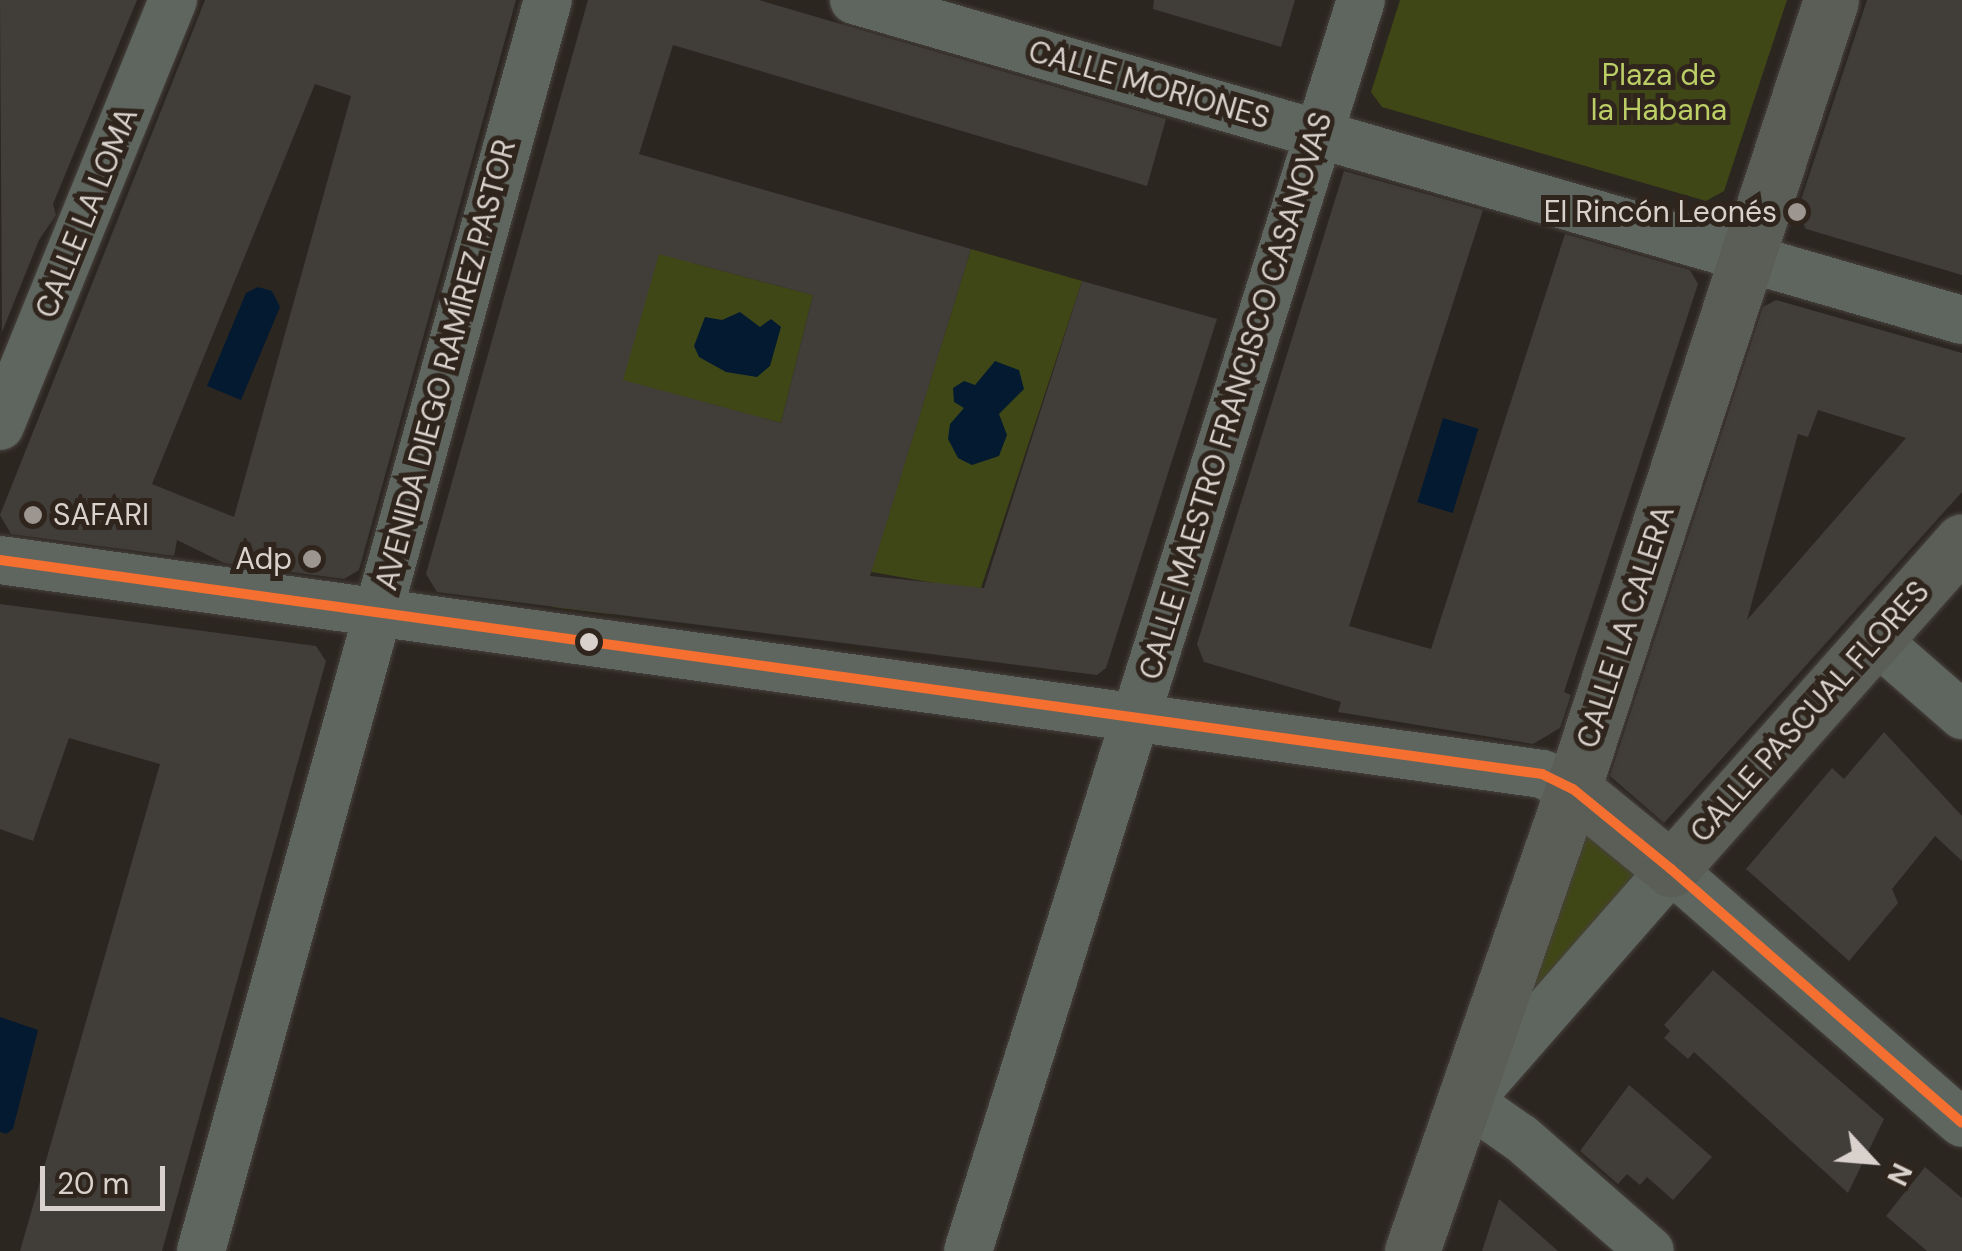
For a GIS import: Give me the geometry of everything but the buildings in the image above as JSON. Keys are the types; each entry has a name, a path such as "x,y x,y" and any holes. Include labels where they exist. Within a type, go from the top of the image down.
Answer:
{"main road":[{"name":"CALLE LA CALERA","path":"1412,1251 1573,790 1831,0"},
{"name":"CALLE PASCUAL FLORES","path":"1671,869 1962,541"},
{"path":"1573,790 1671,869"}],"street":[{"name":"CALLE LA LOMA","path":"0,426 174,0"},
{"name":"AVENIDA DIEGO RAMÍREZ PASTOR","path":"201,1251 548,0"},
{"name":"CALLE MORIONES","path":"854,0 1962,320"},
{"name":"CALLE MAESTRO FRANCISCO CASANOVAS","path":"968,1251 1360,0"},
{"path":"0,560 1542,774 1573,790"},
{"path":"1875,639 1962,715"},
{"path":"1671,869 1962,1123"},
{"name":"CALLE PASCUAL FLORES","path":"1461,1109 1671,869"},
{"path":"1461,1109 1489,1116 1521,1138 1650,1251"}],"green space":[{"name":"Plaza de la Habana","path":"1400,0 1787,0 1724,191 1706,201 1382,107 1371,92"},
{"path":"709,203 693,263 813,295 781,423 659,390 883,533 971,249 1082,281 980,591 866,571 613,595 610,614 552,607 655,255"},
{"path":"1583,829 1639,872 1529,997"}],"water":[{"path":"258,287 272,291 280,307 241,400 207,386 246,293"},
{"path":"740,312 760,327 771,319 781,327 770,366 757,377 726,372 699,357 694,346 705,317 722,320"},
{"path":"995,361 1019,370 1024,389 999,414 1007,435 999,456 972,465 958,458 948,439 950,424 964,408 954,402 953,388 964,381 975,385"},
{"path":"1443,418 1478,429 1453,513 1417,502"},
{"path":"0,1017 38,1030 13,1129 6,1134 0,1132"}],"transit line":[{"path":"0,560 1542,774 1573,789 1671,869 1962,1123"}],"place":[{"name":"El Rincón Leonés","path":"1797,212"},
{"name":"SAFARI","path":"33,515"},
{"name":"Adp","path":"312,559"}]}
